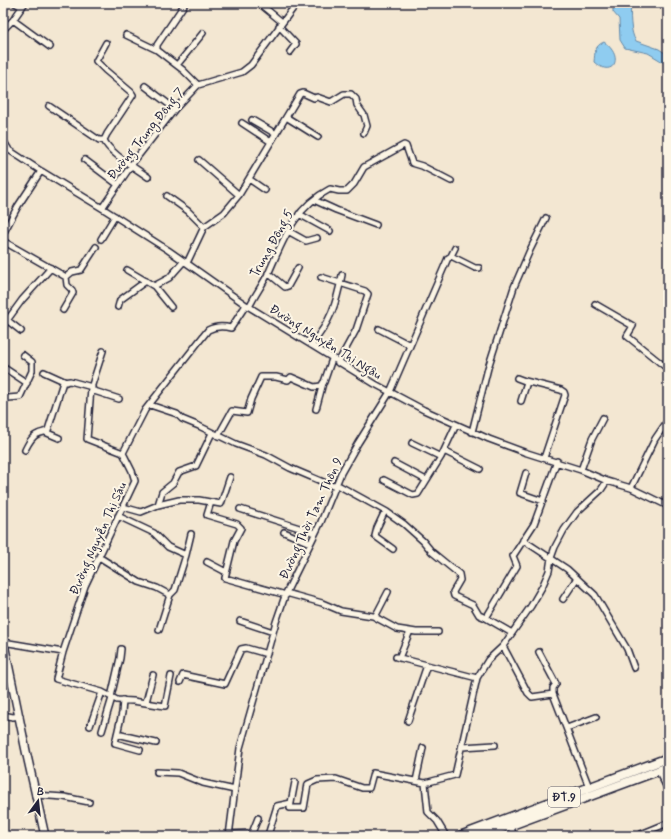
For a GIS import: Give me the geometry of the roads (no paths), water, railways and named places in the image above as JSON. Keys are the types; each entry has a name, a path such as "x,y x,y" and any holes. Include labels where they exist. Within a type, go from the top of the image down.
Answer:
{"main road":[{"path":"3,641 45,836"},
{"name":"ĐT.9","path":"460,836 668,758"},
{"name":"ĐT.9","path":"482,836 668,767"}],"street":[{"path":"3,30 13,20 23,5 15,3"},
{"path":"259,3 281,24 296,44 290,52"},
{"name":"Đường Trung Đông 7","path":"102,208 132,165 175,109 198,85 242,72 251,66 297,3"},
{"path":"157,50 157,45 184,5"},
{"path":"13,20 50,47"},
{"path":"177,65 203,33"},
{"path":"126,35 157,50 177,65 198,85"},
{"path":"104,140 133,95 96,61 106,43"},
{"path":"145,86 175,109"},
{"path":"154,286 169,278 186,262 204,227 224,213 239,195 300,94 303,93 314,98 317,97 331,102 344,94 351,94 356,99 357,106 364,115 367,126 364,133"},
{"path":"49,106 100,140 104,140"},
{"path":"286,117 318,137"},
{"path":"252,120 276,134"},
{"path":"242,124 271,142"},
{"name":"Đường Nguyễn Thị Ngâu","path":"3,140 9,150 186,262 248,306 338,363 390,392 472,432 524,452 557,461 607,481 631,488 668,506"},
{"path":"104,140 106,145 148,177"},
{"name":"Trung Đông 5","path":"248,306 268,273 288,231 303,208 321,193 330,189 348,191 364,167 404,146 406,146 412,163 422,166 450,180"},
{"path":"85,160 118,184"},
{"path":"199,160 239,195"},
{"path":"3,234 18,206 41,171"},
{"path":"249,179 265,190"},
{"path":"166,196 188,211 204,227"},
{"path":"314,200 376,225"},
{"path":"300,214 330,231"},
{"path":"101,239 115,216"},
{"path":"472,432 488,368 514,287 546,218"},
{"path":"288,231 306,241 317,238"},
{"path":"3,241 66,277"},
{"path":"66,277 72,272 80,270 96,247"},
{"name":"Đường Thời Tam Thôn 9","path":"229,835 240,748 273,632 286,594 336,486 358,443 390,392 448,258 451,256 455,248"},
{"path":"451,256 475,268 479,268"},
{"path":"3,326 22,300 50,268"},
{"path":"268,273 285,287 288,286 298,268"},
{"path":"127,270 154,286 171,307"},
{"path":"311,345 323,331 332,314 342,275"},
{"path":"63,310 73,293 72,289 67,284 66,277"},
{"path":"321,278 365,291 368,294 356,330 338,363"},
{"path":"118,307 120,300 146,281"},
{"path":"595,304 633,326 627,336 657,358 668,369"},
{"path":"103,351 91,388 87,439 124,453 145,410 208,330 224,326 230,328 248,306"},
{"path":"7,320 21,331"},
{"path":"379,329 410,345"},
{"path":"3,403 4,400 8,398 20,397 32,371 32,362 23,355"},
{"path":"316,409 332,359"},
{"path":"3,367 27,383"},
{"path":"44,372 66,382 70,381 119,399"},
{"path":"218,436 232,411 247,413 251,399 261,377 276,376 288,380 291,377 314,386 321,386 324,382"},
{"path":"517,378 527,382 561,390 565,395 544,458"},
{"path":"25,450 34,436 48,430 63,382 66,382"},
{"path":"521,401 527,382"},
{"path":"150,405 177,414 182,419 218,436 266,455 290,468 336,486 385,510 404,524 423,541 432,552 458,574 460,580 453,594 473,605 479,615 512,633"},
{"path":"581,470 592,439 603,418"},
{"path":"631,488 655,439 668,420"},
{"path":"384,480 413,495 418,494 441,457 456,425"},
{"path":"45,432 59,438"},
{"path":"158,505 162,492 174,482 179,472 196,466 212,433"},
{"path":"412,443 441,457"},
{"path":"444,451 480,469"},
{"name":"Đường Nguyễn Thị Sáu","path":"102,692 56,679 63,652 86,586 135,480 124,453"},
{"path":"486,618 517,566 513,556 534,524 557,461"},
{"path":"394,463 426,480"},
{"path":"526,473 520,493 543,501"},
{"path":"123,507 140,512 158,505 179,500 221,504 230,477"},
{"path":"295,782 290,808 304,808 308,784 312,781 336,779 362,788 369,788 373,773 426,783 455,775 477,678 488,660 503,646 531,606 549,571 551,558 555,547 564,530 577,512 601,490 607,481"},
{"path":"211,502 207,515 237,524 241,528 234,541 225,578 322,603 341,611 375,617 397,629 438,632"},
{"path":"240,509 315,533"},
{"path":"385,510 375,536 393,549"},
{"path":"118,516 157,535 168,547 186,555"},
{"path":"284,532 310,543"},
{"path":"159,630 170,595 175,590 191,534"},
{"path":"523,540 551,558 577,578 594,595 627,649 634,668"},
{"path":"99,557 139,582 157,588 170,595"},
{"path":"207,562 226,572"},
{"path":"563,599 577,578"},
{"path":"375,617 388,592"},
{"path":"240,621 273,632"},
{"path":"410,631 398,658 477,678"},
{"path":"3,641 63,652"},
{"path":"503,646 532,697 553,694"},
{"path":"180,682 183,675 225,684 241,649 246,648 267,654"},
{"path":"102,731 112,698 121,649"},
{"path":"539,652 556,684 553,688 553,694 589,787"},
{"path":"408,721 427,665"},
{"path":"146,702 153,675"},
{"path":"90,726 102,692 117,700 146,702 165,706 171,676"},
{"path":"123,700 122,713 115,743 140,750"},
{"path":"3,715 13,717 20,716"},
{"path":"567,728 596,717"},
{"path":"117,734 156,743"},
{"path":"462,747 495,745"},
{"path":"416,781 423,748"},
{"path":"658,770 668,790"},
{"path":"157,772 178,773 203,783 235,790"},
{"path":"426,783 428,812 437,821 446,836"},
{"path":"35,795 64,797 89,802"},
{"path":"268,835 278,806 291,803"},
{"path":"229,835 252,833 258,818"},
{"path":"641,836 640,834 668,823"},
{"path":"511,825 513,836"}],"water":[{"path":"613,3 631,3 632,28 636,41 659,49 668,55 668,65 648,53 625,48 620,40 619,19 613,12"},
{"path":"604,42 611,48 615,60 611,67 606,68 600,67 594,62 595,53 598,46"}]}
